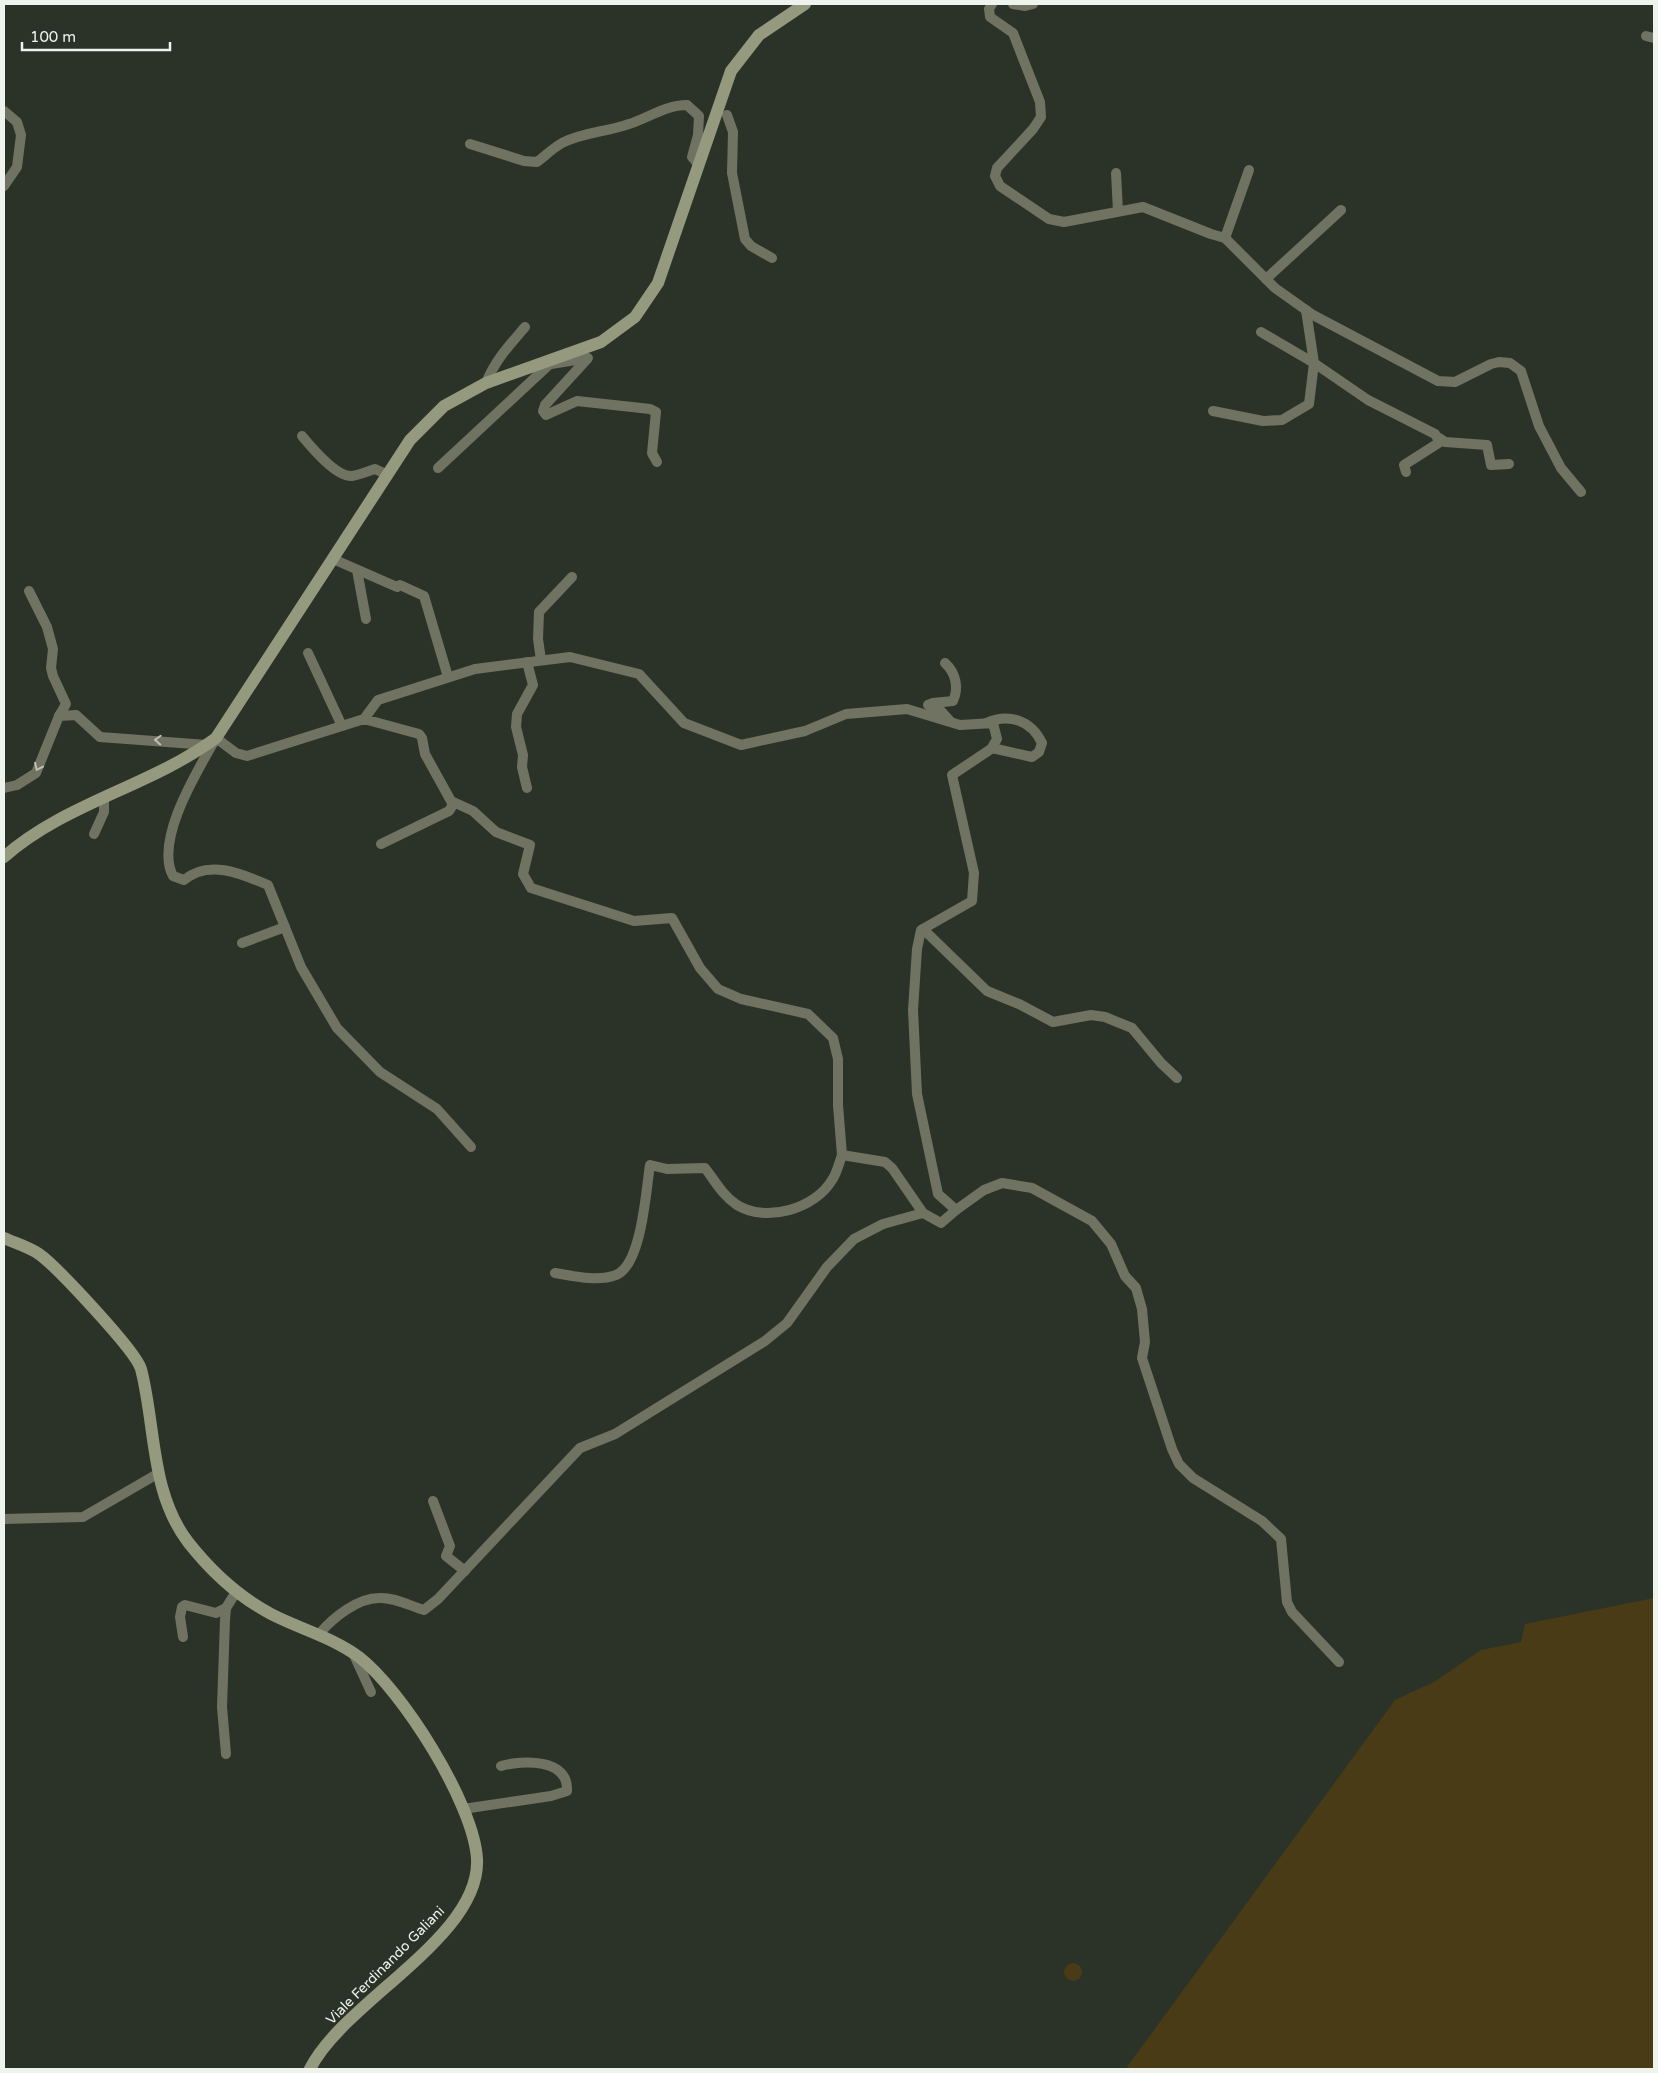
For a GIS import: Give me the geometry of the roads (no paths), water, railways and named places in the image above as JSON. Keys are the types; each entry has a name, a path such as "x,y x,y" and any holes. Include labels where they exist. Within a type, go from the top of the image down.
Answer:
{"main road":[{"path":"4,857 17,846 51,824 172,767 212,741 410,440 444,406 486,383 554,361 600,342 636,317 658,283 731,71 759,35 805,4"},
{"name":"Viale Ferdinando Galiani","path":"4,1238 38,1254 112,1329 140,1365 162,1493 172,1517 188,1542 236,1592 269,1613 320,1633 354,1655 394,1694 449,1780 469,1825 477,1858 475,1878 469,1894 451,1925 332,2038 310,2069"}],"street":[{"path":"992,4 989,10 990,16 1013,32 1040,102 1040,117 1033,129 997,168 995,176 1000,186 1049,219 1064,222 1142,207 1225,238 1266,279 1306,310 1438,381 1455,382 1491,364 1510,363 1521,371 1539,426 1562,468 1582,492"},
{"path":"1013,4 1024,6 1033,4"},
{"path":"470,144 537,162 562,143 581,136 629,125 653,113 679,105 687,106 699,116 698,134 692,157 699,165"},
{"path":"4,111 17,122 21,135 17,167 4,186"},
{"path":"728,115 733,132 732,173 745,239 751,246 772,258"},
{"path":"1225,238 1249,170"},
{"path":"1116,173 1118,211"},
{"path":"1266,279 1341,210"},
{"path":"1214,411 1263,422 1282,420 1309,404 1314,363 1306,310"},
{"path":"486,383 492,367 501,353 525,327"},
{"path":"1261,332 1314,363 1368,400 1435,434 1445,442 1487,445 1491,465 1509,464"},
{"path":"438,468 554,361 588,358 545,405 543,411 546,414 578,401 650,409 656,412 652,453 656,462"},
{"path":"302,436 324,460 343,473 351,476 376,469 388,475"},
{"path":"1406,472 1404,465 1416,456 1436,446 1440,442 1439,438"},
{"path":"333,559 397,587 400,585 417,591 424,596 448,677"},
{"path":"357,570 366,619"},
{"path":"541,660 538,638 539,612 572,576"},
{"path":"4,788 17,785 36,774 59,716 66,704 51,668 53,649 47,627 29,591"},
{"path":"308,652 342,726"},
{"path":"364,719 378,700 448,677 475,669 570,656 639,674 684,723 741,745 805,731 846,714 907,709 960,725 994,723 997,739 992,748 952,775 974,873 972,901 923,929 917,949 913,1010 917,1094 938,1194 956,1210"},
{"path":"527,662 533,686 517,714 516,727 523,756 522,767 527,788"},
{"path":"945,663 956,680 956,694 953,701 933,702 928,706 941,711 952,723"},
{"path":"59,716 76,715 100,736 212,741 236,753 252,756 364,719 421,735 425,754 451,801 473,811 496,832 530,845 523,874 531,888 634,921 672,918 700,968 718,989 741,999 802,1011 812,1017 833,1038 838,1059 838,1105 842,1155 833,1180 823,1191 807,1203 791,1209 764,1214 750,1212 724,1195 705,1168 667,1169 650,1165 637,1244 624,1269 615,1275 588,1278 555,1273"},
{"path":"986,723 998,718 1008,717 1030,727 1042,743 1038,752 1032,757 992,748"},
{"path":"212,741 171,832 168,867 173,876 184,880 195,871 233,871 268,885 301,967 338,1028 380,1072 437,1109 471,1148"},
{"path":"94,834 104,812 104,799"},
{"path":"381,844 449,811 454,802"},
{"path":"242,943 285,926"},
{"path":"923,929 987,991 1053,1022 1091,1015 1105,1017 1132,1028 1161,1063 1177,1078"},
{"path":"842,1155 885,1162 892,1168 923,1213 941,1223 984,1190 1002,1183 1032,1188 1092,1221 1111,1244 1125,1276 1136,1288 1142,1309 1145,1342 1142,1358 1172,1449 1179,1464 1193,1478 1262,1521 1281,1539 1287,1602 1292,1612 1339,1662"},
{"path":"320,1633 332,1619 344,1610 377,1598 392,1599 424,1610 438,1599 465,1571 580,1448 615,1434 765,1341 787,1323 827,1267 854,1239 883,1224 923,1213"},
{"path":"4,1518 83,1516 159,1473"},
{"path":"433,1501 450,1546 446,1556 465,1571"},
{"path":"226,1754 222,1707 226,1608 236,1592"},
{"path":"182,1637 180,1617 182,1607 189,1605 216,1613 226,1608"},
{"path":"354,1655 371,1692"},
{"path":"462,1810 551,1796 567,1790 568,1783 563,1775 541,1762 512,1762 501,1766"}]}
